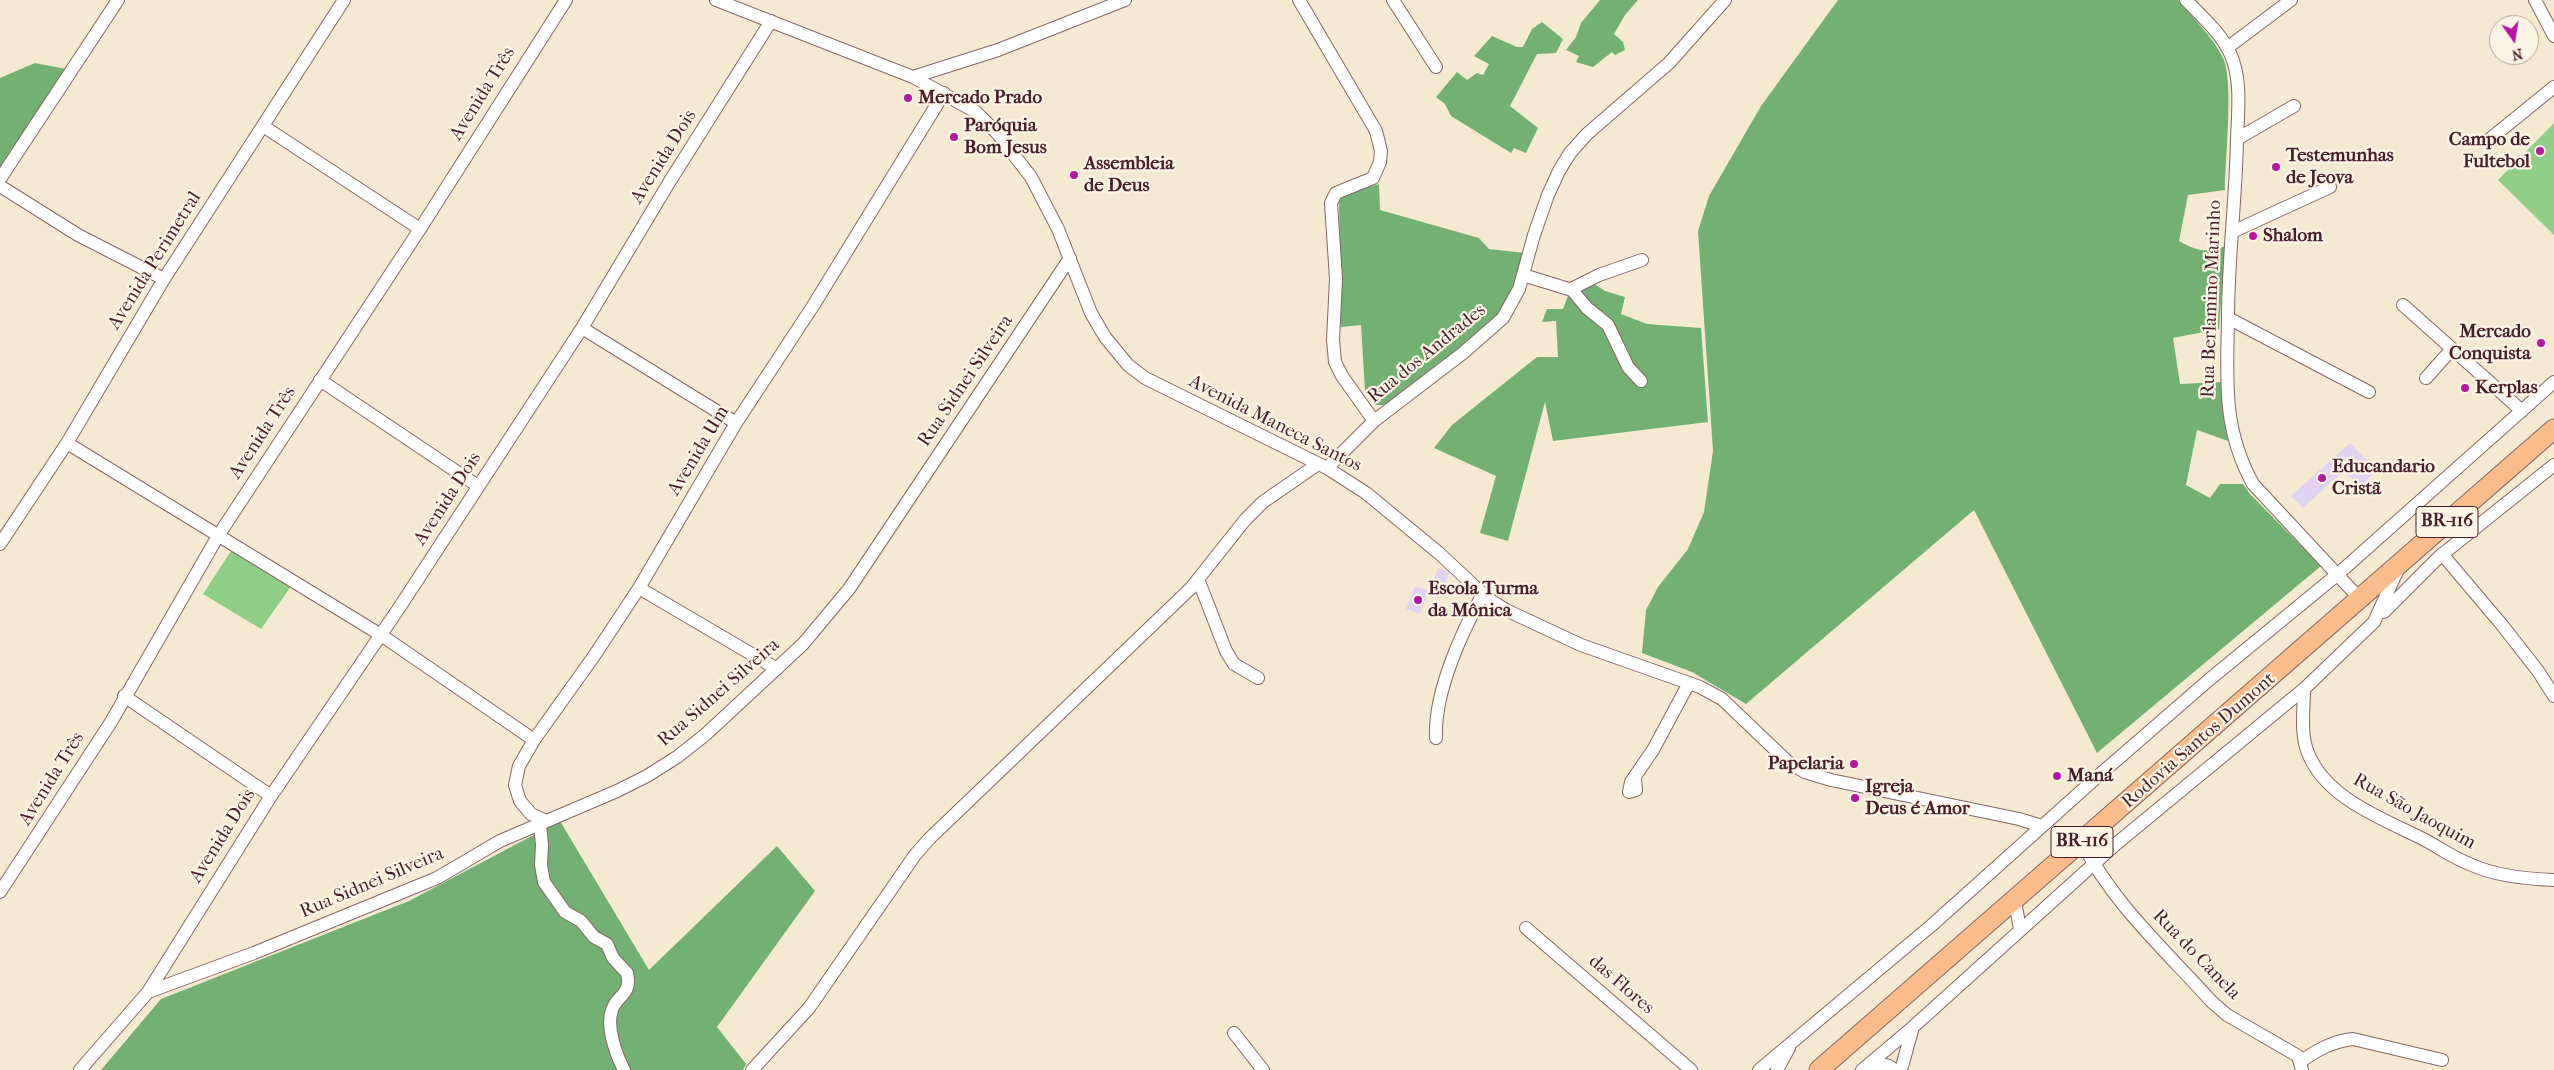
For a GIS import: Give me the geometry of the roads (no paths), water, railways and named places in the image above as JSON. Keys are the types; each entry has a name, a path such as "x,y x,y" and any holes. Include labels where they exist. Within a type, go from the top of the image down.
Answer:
{"highway":[{"name":"Rodovia Santos Dumont","path":"1819,1070 2554,429"}],"street":[{"path":"0,180 118,0"},
{"name":"Avenida Perimetral","path":"0,544 67,442 164,279 344,0"},
{"name":"Avenida Três","path":"0,892 111,722 124,696 137,678 218,536 420,229 566,0"},
{"name":"Avenida Maneca Santos","path":"716,0 913,77 976,112 1015,154 1044,201 1096,321 1114,350 1128,365 1145,378 1322,466 1366,493 1405,524 1483,594 1506,610 1548,631 1630,663 1689,683 1722,699 1788,762 1805,772 1831,780 2019,819 2042,826"},
{"path":"913,77 984,55 1125,0"},
{"path":"1299,0 1369,116 1379,141 1380,162 1373,178 1365,184 1336,193 1331,203 1336,279 1333,340 1336,362 1342,376 1374,421"},
{"path":"1393,0 1436,67"},
{"name":"Rua dos Andrades","path":"752,1070 809,1008 915,854 928,839 1174,604 1198,578 1245,520 1263,502 1322,466 1374,421 1492,329 1512,305 1548,196 1559,171 1570,153 1587,134 1669,62 1725,0"},
{"name":"Rua Berlamino Marinho","path":"2186,0 2227,48 2235,70 2237,139 2226,365 2228,415 2241,463 2253,484 2360,599"},
{"path":"2227,48 2290,0"},
{"path":"2535,0 2554,36"},
{"name":"Avenida Dois","path":"80,1070 148,992 271,796 381,635 582,328 670,181 772,21"},
{"path":"2490,139 2554,87"},
{"name":"Avenida Um","path":"543,822 524,807 517,794 515,785 519,766 534,740 594,656 639,588 736,423 818,298 944,93"},
{"path":"2237,139 2294,106"},
{"path":"263,126 420,229"},
{"path":"0,186 78,234 164,279"},
{"path":"2232,232 2330,188"},
{"name":"Rua Sidnei Silveira","path":"148,992 196,976 407,892 437,878 500,841 617,791 677,757 705,736 777,669 824,621 877,550 1070,258"},
{"path":"1571,290 1599,276 1642,260"},
{"path":"1523,275 1571,290 1587,308 1608,325 1628,367 1641,381"},
{"path":"2403,305 2522,411"},
{"path":"2228,318 2369,392"},
{"path":"582,328 736,423"},
{"path":"2426,378 2452,349"},
{"path":"320,380 478,486"},
{"path":"1759,1070 1932,925 2210,679 2338,574 2554,382"},
{"path":"67,442 381,635 534,740"},
{"path":"1865,1068 2094,865 2304,689 2442,554 2554,465"},
{"path":"2442,554 2502,625 2554,696"},
{"path":"2374,622 2401,563"},
{"path":"1198,578 1226,651 1234,664 1258,678"},
{"path":"639,588 777,669"},
{"path":"1436,738 1435,720 1439,703 1460,637 1483,594"},
{"path":"1635,778 1653,750 1689,683"},
{"name":"Rua São Jaoquim","path":"2304,689 2303,728 2307,752 2317,770 2332,787 2360,806 2472,866 2506,874 2554,880"},
{"path":"124,696 271,796"},
{"path":"543,822 541,865 544,882 565,912 581,921 594,937 607,944 615,960 627,973 627,990 612,1010 609,1026 610,1034 624,1070"},
{"name":"Rua do Canela","path":"2082,842 2094,865 2132,916 2212,1002 2227,1015 2298,1056 2301,1066"},
{"path":"2015,901 2020,929"},
{"name":"das Flores","path":"1526,928 1691,1070"},
{"path":"1901,1070 1913,1027"},
{"path":"1234,1033 1262,1070"},
{"path":"2301,1066 2316,1051 2340,1040 2353,1039 2442,1060"},
{"path":"1777,1070 1793,1042"},
{"path":"1865,1068 1881,1064 1891,1066 1894,1070"}],"place":[{"name":"Mercado Prado","path":"908,98"},
{"name":"Paróquia Bom Jesus","path":"954,137"},
{"name":"Campo de Fultebol","path":"2540,151"},
{"name":"Testemunhas de Jeova","path":"2276,167"},
{"name":"Assembleia de Deus","path":"1074,175"},
{"name":"Shalom","path":"2253,236"},
{"name":"Mercado Conquista","path":"2541,343"},
{"name":"Kerplas","path":"2465,388"},
{"name":"Educandario Cristã","path":"2322,478"},
{"name":"Escola Turma da Mônica","path":"1418,600"},
{"name":"Papelaria","path":"1854,764"},
{"name":"Maná","path":"2057,776"},
{"name":"Igreja Deus é Amor","path":"1855,798"}]}
